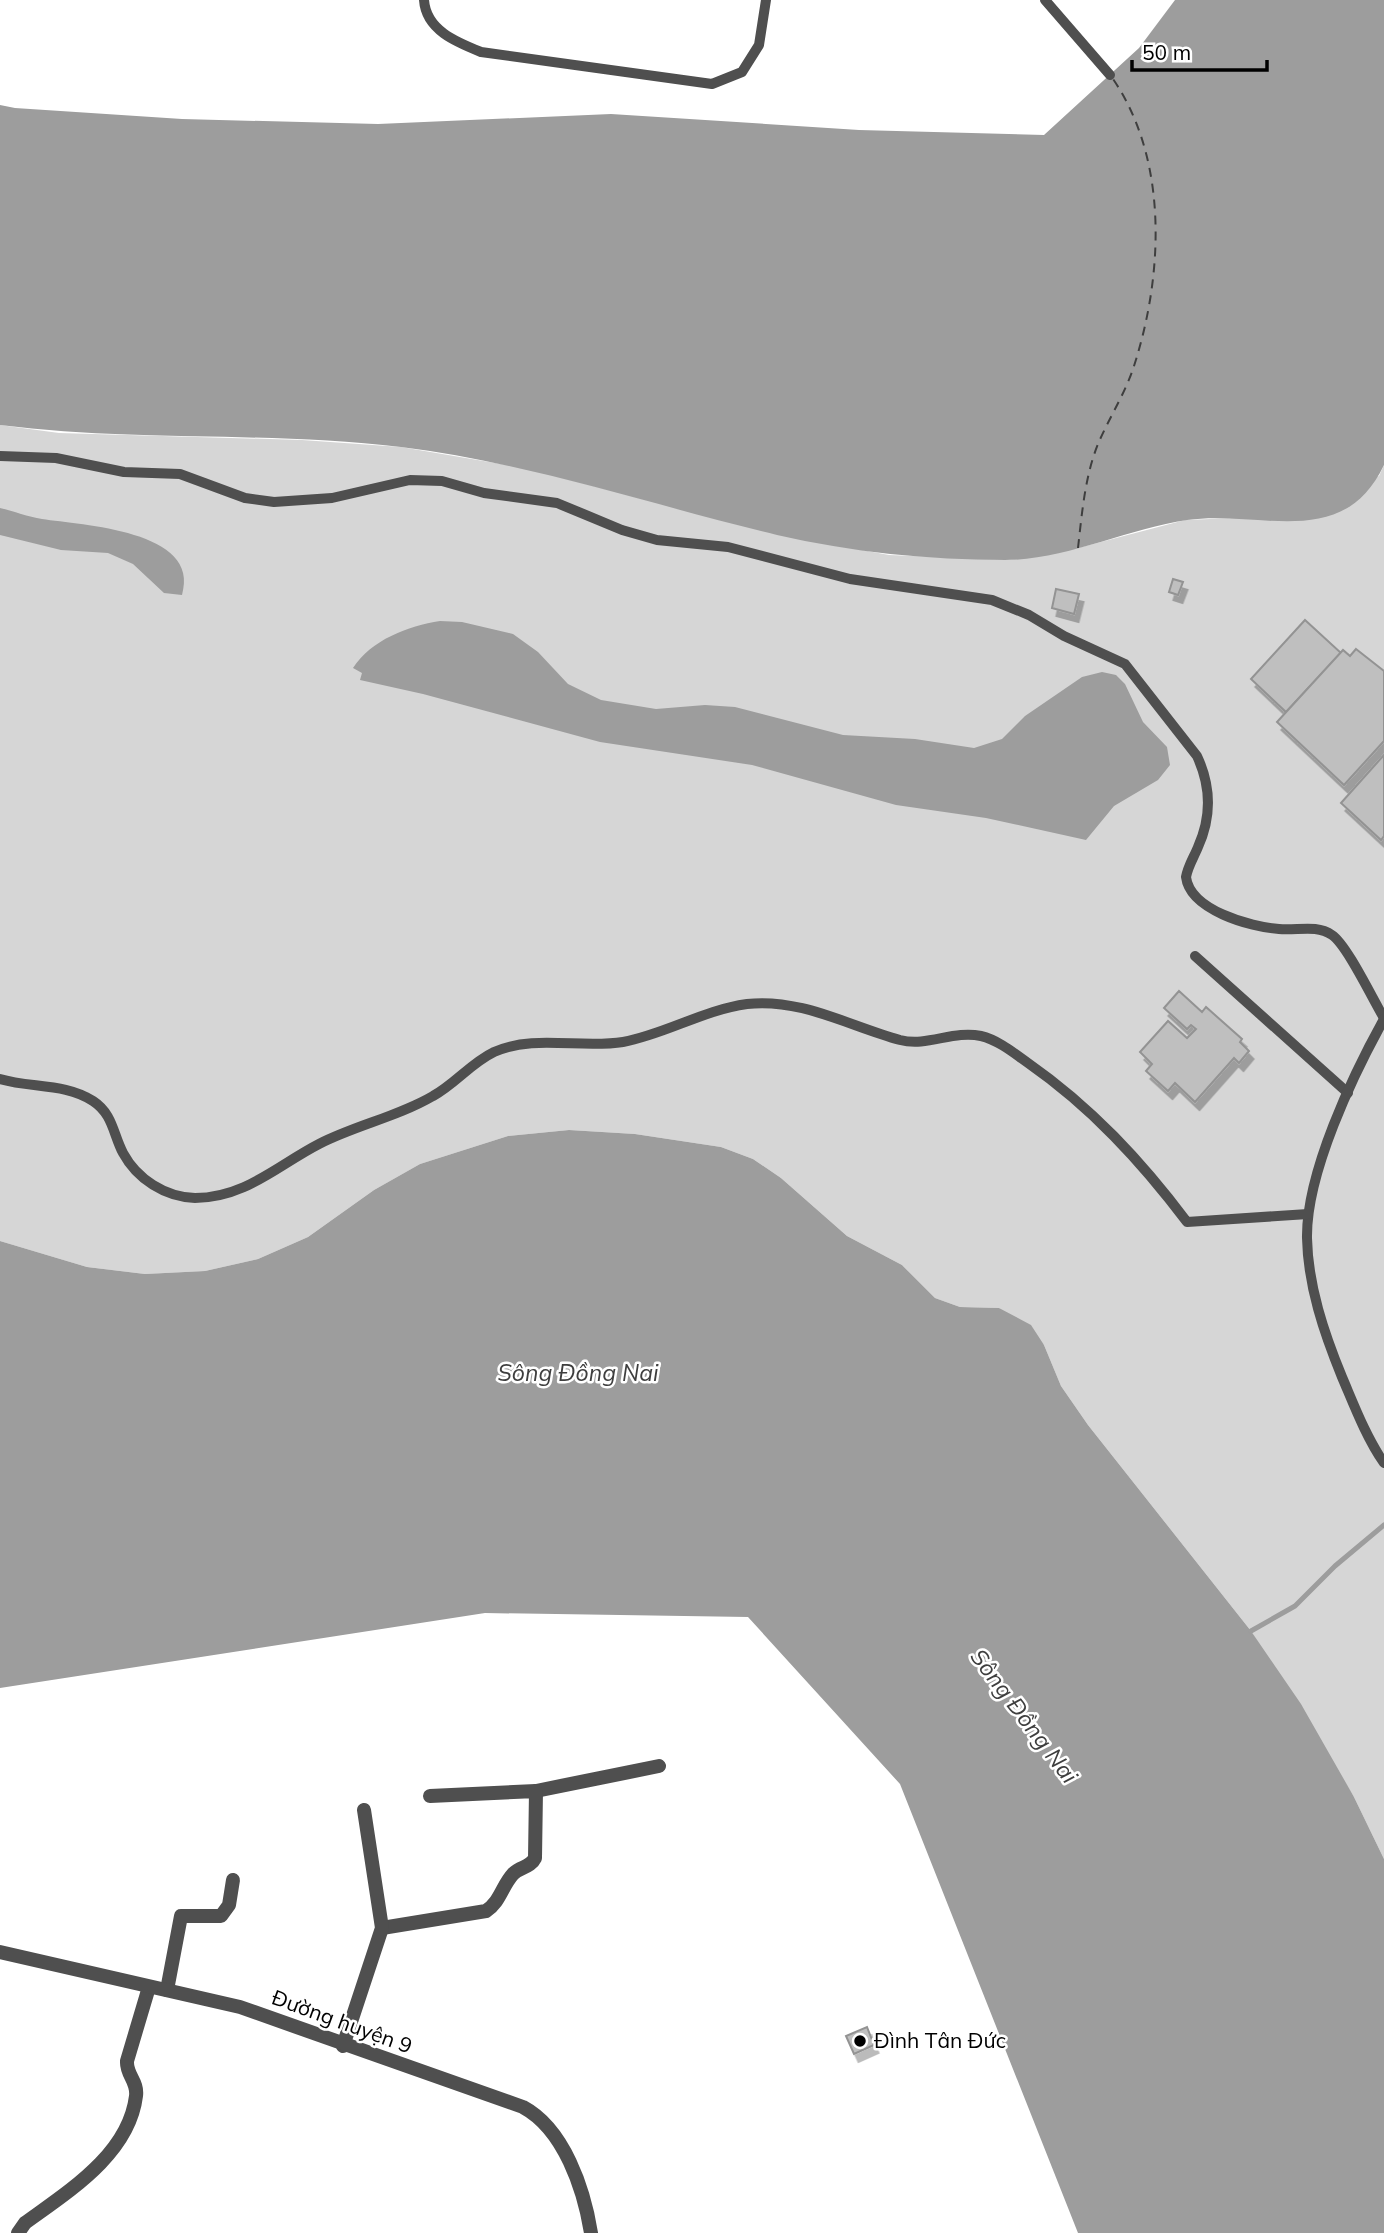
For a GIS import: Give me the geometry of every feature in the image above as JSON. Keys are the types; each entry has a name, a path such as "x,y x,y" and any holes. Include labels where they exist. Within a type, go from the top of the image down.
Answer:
{"street":[{"path":"430,1796 536,1791 659,1766"},
{"path":"382,1927 469,1916 494,1906 512,1875 530,1866 536,1858 536,1791"},
{"path":"343,2046 382,1927 364,1810"},
{"path":"167,1990 181,1916 221,1916 229,1905 233,1881"},
{"name":"Đường huyện 9","path":"0,1952 240,2007 536,2114 552,2131 574,2172 591,2233"},
{"path":"18,2233 25,2223 96,2166 122,2138 131,2121 137,2086 128,2073 127,2061 149,1987"}],"lane":[{"path":"424,0 425,11 447,39 481,52 712,84 742,72 760,45 766,0"},
{"path":"1045,0 1110,75"},
{"path":"0,456 57,458 124,472 180,474 227,492 264,501 332,498 410,480 442,481 484,493 557,503 649,538 728,547 850,579 972,596 1011,606 1064,636 1125,664 1197,756 1203,770 1209,800 1204,831 1186,877 1195,898 1206,906 1257,925 1278,929 1315,928 1332,935 1384,1018 1348,1093 1325,1155 1308,1214 1309,1267 1321,1319 1345,1384 1384,1463"},
{"path":"1195,956 1348,1093"},
{"path":"0,1079 60,1089 93,1101 110,1118 123,1152 145,1180 180,1196 206,1197 248,1186 320,1143 425,1101 498,1050 524,1044 625,1041 717,1010 778,1004 809,1010 912,1042 962,1035 993,1040 1057,1084 1099,1119 1149,1173 1187,1222 1308,1214"}],"shaded area":[{"path":"0,425 59,433 302,440 401,447 525,468 781,535 889,555 1009,560 1078,548 1185,520 1235,518 1379,476 1384,465 1384,1859 1354,1797 1251,1631 1088,1425 1061,1386 1044,1345 999,1308 960,1307 935,1298 902,1265 847,1236 781,1178 753,1159 721,1147 635,1134 569,1130 508,1136 420,1164 374,1190 308,1237 258,1259 205,1271 145,1274 87,1267 0,1241"}],"water":[{"path":"1175,0 1384,0 1384,465 1367,492 1346,508 1323,518 1298,521 1215,518 1187,520 1028,559 919,557 805,541 496,463 401,447 301,439 100,433 0,425 0,105 182,119 378,124 611,114 859,130 1044,135 1139,48"},
{"path":"0,508 37,518 109,529 157,544 174,557 183,573 182,595 164,593 133,564 108,553 61,550 0,535"},
{"path":"440,621 462,622 513,634 538,652 568,684 601,700 656,709 705,705 735,707 843,735 915,739 974,748 1002,739 1025,716 1082,677 1102,672 1116,675 1125,684 1143,722 1167,747 1170,765 1158,780 1114,806 1086,840 986,818 896,805 752,765 600,742 423,694 360,680 362,673 353,668 380,642 403,631"},
{"name":"Sông Đồng Nai","path":"569,1130 635,1134 721,1147 753,1159 781,1178 847,1236 902,1265 935,1298 960,1307 999,1308 1031,1325 1044,1345 1061,1386 1088,1425 1251,1631 1301,1704 1354,1797 1384,1859 1384,2233 1078,2233 900,1784 748,1617 485,1613 0,1688 0,1241 87,1267 145,1274 205,1271 258,1259 308,1237 374,1190 420,1164 508,1136"}],"building":[{"path":"1173,579 1183,582 1178,595 1169,592"},
{"path":"1056,589 1079,594 1074,614 1052,608"},
{"path":"1305,620 1341,653 1286,712 1251,679"},
{"path":"1356,649 1384,671 1384,741 1344,785 1277,722 1343,650 1350,656"},
{"path":"1384,755 1384,836 1381,840 1341,803"},
{"path":"1179,991 1202,1012 1206,1007 1242,1039 1240,1042 1249,1051 1239,1063 1234,1058 1195,1102 1175,1083 1168,1091 1146,1071 1152,1064 1140,1052 1168,1021 1187,1038 1196,1029 1191,1025 1187,1029 1164,1008"},
{"name":"Đình Tân Đức","path":"867,2027 874,2045 854,2054 846,2036"}],"waterway":[{"path":"1251,1631 1295,1606 1335,1566 1384,1525"}],"ferry route":[{"path":"1078,548 1090,469 1098,444 1134,366 1151,295 1155,257 1152,182 1144,146 1131,111 1113,79"}],"place":[{"name":"Đình Tân Đức","path":"860,2041"}]}
